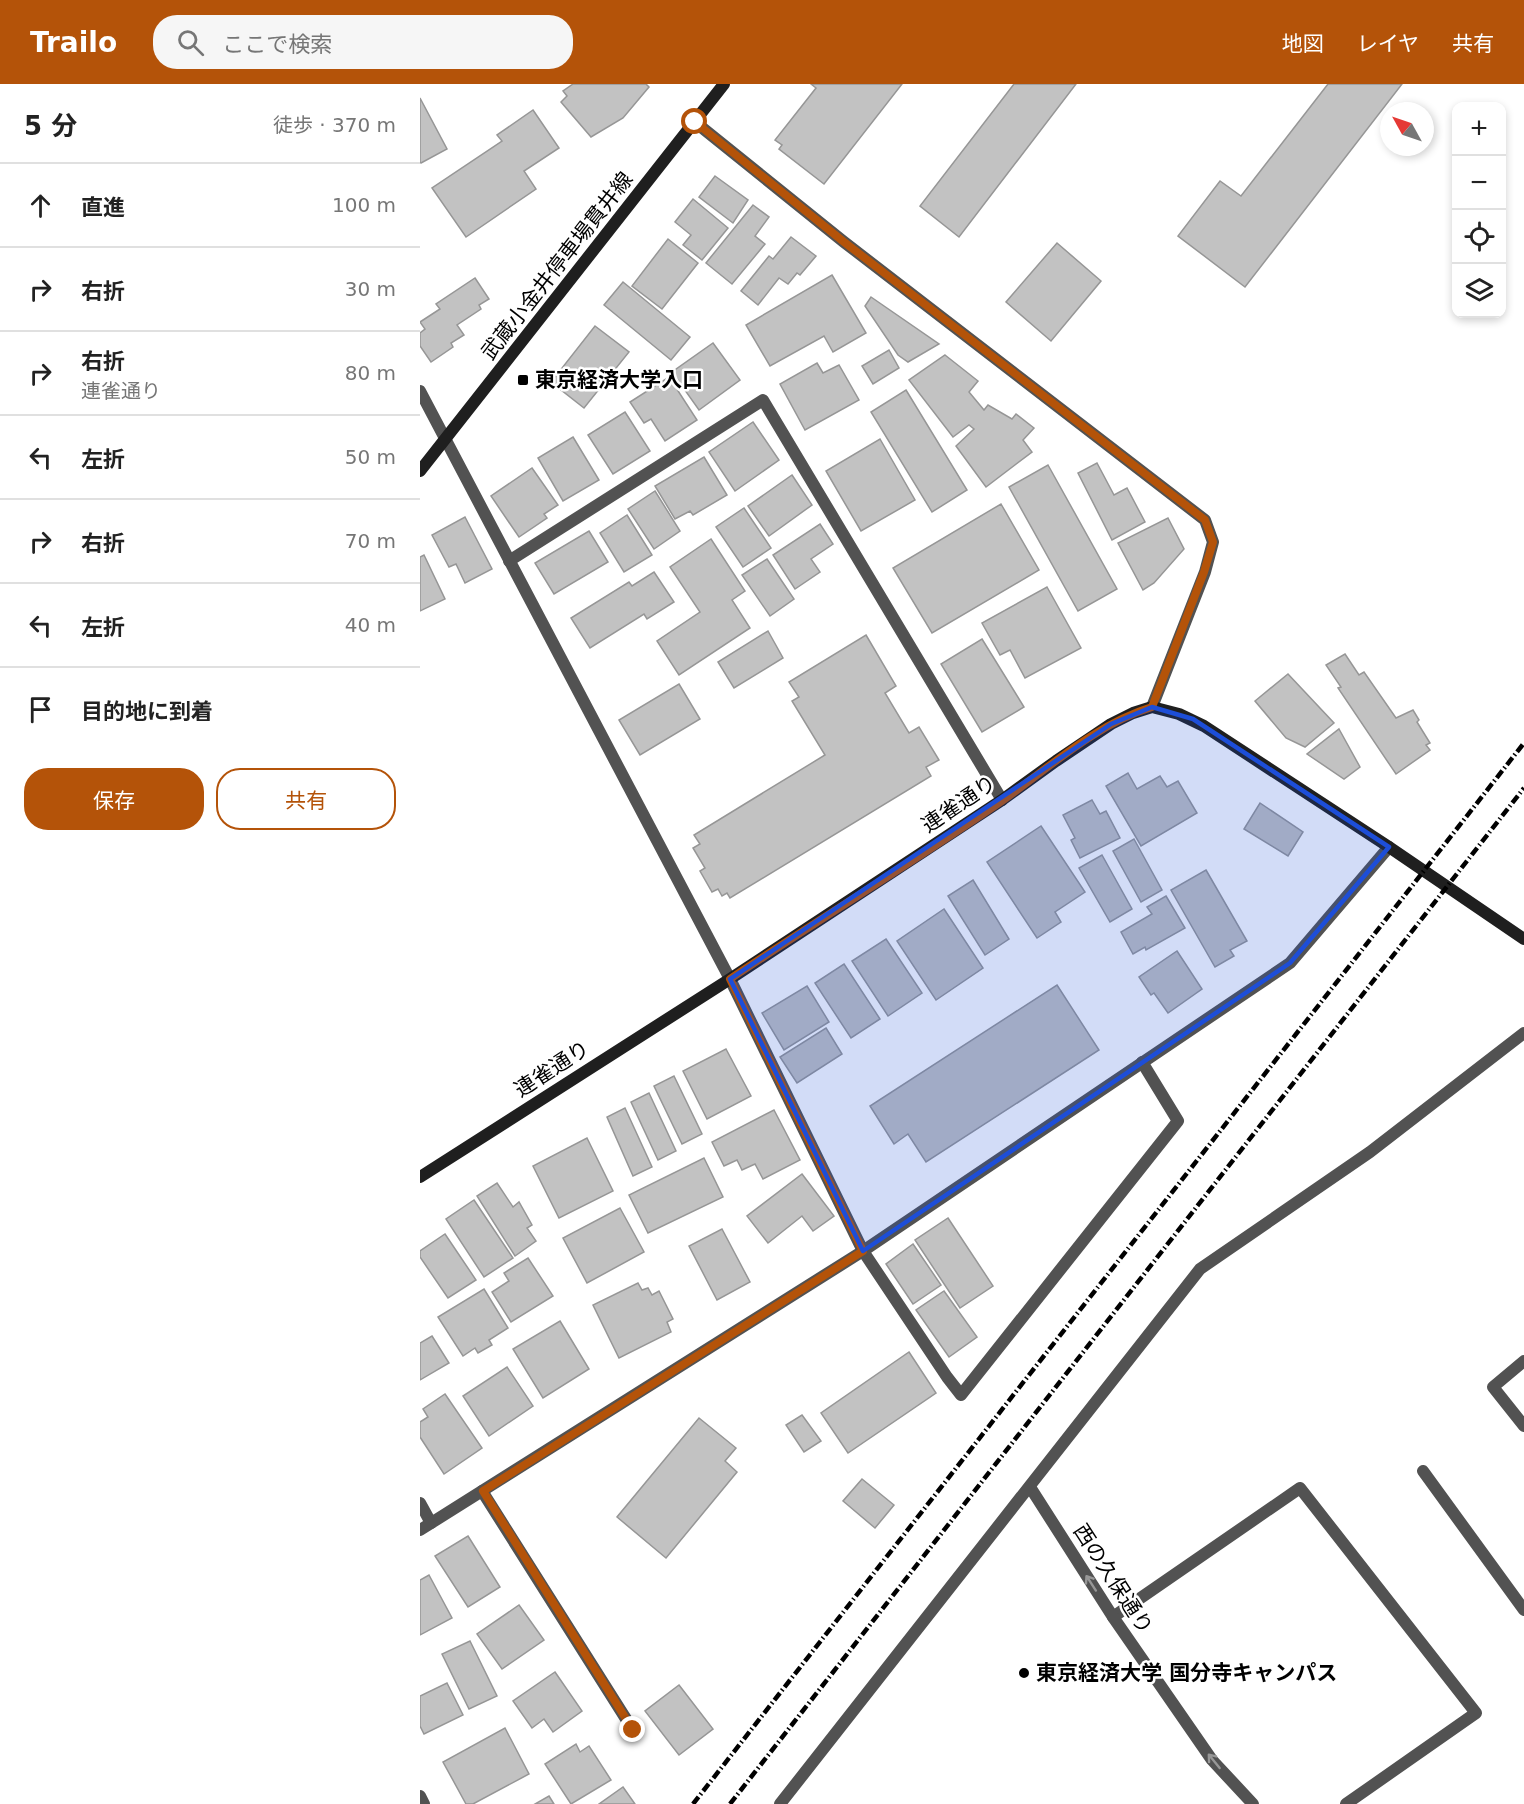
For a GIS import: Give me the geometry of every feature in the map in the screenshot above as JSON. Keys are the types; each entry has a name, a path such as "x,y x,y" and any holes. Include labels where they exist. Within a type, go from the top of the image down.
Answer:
{"main road":[{"name":"武蔵小金井停車場貫井線","path":"420,471 724,84"},
{"name":"連雀通り","path":"420,1177 730,979 1002,800 1111,724 1152,707"},
{"path":"1152,707 1167,709 1193,719 1389,847 1524,939"}],"street":[{"path":"695,122 844,242 1205,520 1213,542 1204,572 1152,707"},
{"path":"420,391 730,979 863,1251 947,1377 962,1395 1178,1121 1142,1062"},
{"path":"509,561 763,400 1002,800"},
{"path":"420,1530 863,1251 1290,963 1389,847"},
{"path":"780,1804 1200,1269 1370,1152 1524,1033"},
{"path":"1524,1361 1493,1387 1524,1426"},
{"path":"1423,1471 1524,1610"},
{"name":"西の久保通り","path":"1030,1487 1113,1617 1212,1760 1253,1804"},
{"path":"1113,1617 1300,1488 1476,1713 1346,1804"},
{"path":"483,1491 633,1730"},
{"path":"420,1503 431,1523"},
{"path":"420,1796 424,1804"}],"highlighted area":[{"path":"1152,707 1193,719 1389,847 1290,963 863,1251 730,979 1111,724"}],"building":[{"path":"573,84 646,84 649,87 623,118 591,137 561,102 567,96 563,91"},
{"path":"811,84 902,84 824,184 779,149 782,145 775,140 816,88"},
{"path":"1014,84 1076,84 959,237 920,206"},
{"path":"1328,84 1402,84 1388,102 1380,102 1380,112 1245,287 1178,236 1220,181 1241,196"},
{"path":"420,98 447,149 421,163 420,162"},
{"path":"533,110 559,148 524,171 536,189 466,237 432,188 502,141 497,135"},
{"path":"715,176 748,200 733,223 699,197"},
{"path":"693,199 728,228 702,260 683,245 691,235 675,222"},
{"path":"753,205 769,217 755,236 765,244 732,284 706,263"},
{"path":"791,237 816,256 800,275 797,273 788,284 779,278 758,305 741,291 769,256 773,259"},
{"path":"668,239 698,263 662,309 632,286"},
{"path":"1057,243 1101,281 1051,341 1006,302"},
{"path":"832,275 866,333 833,352 824,336 770,366 746,325"},
{"path":"475,278 489,299 479,305 481,309 457,325 464,335 451,343 453,347 431,362 420,346 420,333 425,329 420,322 440,309 436,304"},
{"path":"623,282 690,337 671,360 604,305"},
{"path":"871,297 939,344 908,362 898,355 865,306"},
{"path":"595,326 629,352 584,408 551,382"},
{"path":"713,343 740,380 699,410 672,372"},
{"path":"889,350 899,368 873,384 862,366"},
{"path":"945,355 978,381 969,392 984,410 988,405 1012,419 1016,414 1034,428 1023,440 1032,452 986,487 956,446 974,429 969,425 953,437 909,380"},
{"path":"817,363 823,373 839,365 859,400 805,430 780,384"},
{"path":"669,377 697,420 665,441 651,419 644,423 630,402"},
{"path":"906,390 967,490 932,512 871,412"},
{"path":"625,412 650,451 613,474 588,435"},
{"path":"753,422 779,460 735,491 709,452"},
{"path":"573,437 599,480 563,501 538,458"},
{"path":"880,439 915,500 861,531 826,471"},
{"path":"704,457 727,495 693,515 690,511 675,519 655,486"},
{"path":"1097,463 1114,495 1127,488 1145,522 1112,540 1078,473"},
{"path":"1048,465 1117,589 1078,611 1009,487"},
{"path":"532,468 558,505 544,514 547,518 519,537 491,496"},
{"path":"792,475 812,505 769,536 748,506"},
{"path":"655,491 680,531 654,549 628,509"},
{"path":"1001,504 1039,570 932,633 893,568"},
{"path":"744,508 771,548 743,567 716,527"},
{"path":"627,515 652,555 624,572 600,533"},
{"path":"465,517 492,569 465,583 456,564 449,567 432,535"},
{"path":"1168,518 1184,549 1154,583 1143,590 1118,543"},
{"path":"820,524 833,544 811,559 820,572 795,589 773,555"},
{"path":"589,531 608,562 554,594 535,563"},
{"path":"711,539 745,591 732,600 750,628 679,675 657,641 700,612 670,567"},
{"path":"424,555 445,599 420,611 420,557"},
{"path":"767,559 794,599 770,616 742,575"},
{"path":"654,572 674,602 647,619 644,614 590,648 571,618 629,582 632,586"},
{"path":"1047,587 1081,648 1025,678 1010,650 1000,655 982,623"},
{"path":"768,631 783,658 734,688 718,662"},
{"path":"866,635 896,686 885,693 909,733 919,727 939,760 926,767 931,776 730,898 727,893 722,896 718,889 712,892 700,871 705,868 693,848 700,844 694,835 825,755 792,701 799,697 789,682"},
{"path":"982,639 1024,707 982,732 941,664"},
{"path":"1345,654 1359,675 1364,672 1396,718 1413,710 1419,720 1417,722 1430,743 1426,745 1430,750 1396,774 1338,688 1341,687 1326,665"},
{"path":"1288,674 1334,723 1305,747 1286,738 1255,701"},
{"path":"679,684 700,719 640,755 619,720"},
{"path":"1339,729 1360,767 1344,779 1307,754"},
{"path":"1128,773 1137,789 1160,776 1167,787 1178,781 1197,813 1141,846 1106,786"},
{"path":"1092,800 1100,814 1106,811 1120,838 1080,858 1071,840 1075,838 1063,815"},
{"path":"1260,803 1303,832 1288,856 1244,829"},
{"path":"1041,826 1085,892 1055,912 1061,922 1037,938 987,862"},
{"path":"1134,839 1162,890 1141,902 1113,851"},
{"path":"1102,855 1132,909 1110,922 1079,868"},
{"path":"1206,870 1247,941 1230,950 1234,956 1215,967 1171,890"},
{"path":"973,880 1009,939 985,955 948,896"},
{"path":"1166,896 1185,928 1146,950 1145,947 1133,954 1121,932 1152,914 1147,907"},
{"path":"944,909 983,968 936,1000 897,941"},
{"path":"886,939 922,993 888,1016 852,961"},
{"path":"1177,951 1202,989 1168,1013 1154,993 1151,995 1139,977"},
{"path":"844,964 880,1019 851,1038 815,983"},
{"path":"1057,985 1099,1050 926,1162 908,1134 894,1144 870,1106"},
{"path":"807,986 829,1022 784,1050 762,1013"},
{"path":"826,1028 842,1054 797,1083 780,1057"},
{"path":"726,1049 751,1096 707,1119 683,1071"},
{"path":"674,1076 702,1134 682,1144 654,1086"},
{"path":"649,1093 676,1151 658,1160 631,1102"},
{"path":"625,1108 652,1167 633,1176 607,1117"},
{"path":"774,1110 800,1160 763,1179 755,1164 742,1170 737,1160 724,1166 712,1142"},
{"path":"587,1138 613,1191 559,1218 533,1166"},
{"path":"704,1158 723,1197 648,1233 629,1195"},
{"path":"802,1174 834,1216 813,1231 802,1216 768,1243 747,1216"},
{"path":"497,1183 513,1207 519,1202 532,1225 527,1228 536,1241 515,1256 477,1196"},
{"path":"474,1200 513,1258 484,1277 446,1219"},
{"path":"620,1208 644,1252 587,1283 563,1238"},
{"path":"948,1218 993,1286 960,1308 915,1240"},
{"path":"722,1229 750,1282 717,1300 689,1246"},
{"path":"445,1234 476,1280 448,1298 420,1257 420,1251"},
{"path":"913,1244 941,1285 913,1304 886,1264"},
{"path":"528,1258 553,1296 511,1322 492,1292 509,1281 504,1273"},
{"path":"638,1283 642,1290 648,1288 652,1295 659,1291 673,1319 667,1322 671,1332 619,1358 593,1305"},
{"path":"484,1289 508,1328 489,1340 492,1345 478,1353 475,1348 463,1356 438,1317"},
{"path":"944,1291 977,1337 949,1357 916,1310"},
{"path":"560,1321 589,1369 543,1398 513,1349"},
{"path":"432,1336 449,1363 420,1380 420,1343"},
{"path":"909,1352 936,1393 848,1453 821,1413"},
{"path":"507,1367 533,1406 489,1436 463,1396"},
{"path":"445,1394 482,1448 444,1474 420,1437 420,1422 428,1417 423,1409"},
{"path":"802,1415 821,1441 804,1452 786,1425"},
{"path":"699,1418 736,1448 725,1461 737,1472 666,1558 617,1517"},
{"path":"862,1479 894,1505 875,1528 843,1501"},
{"path":"468,1536 500,1587 468,1607 435,1556"},
{"path":"429,1575 452,1618 420,1635 420,1580"},
{"path":"519,1605 544,1640 502,1669 477,1634"},
{"path":"470,1641 497,1696 469,1709 442,1654"},
{"path":"555,1672 582,1711 553,1732 544,1719 532,1728 513,1701"},
{"path":"447,1683 463,1715 424,1734 420,1726 420,1696"},
{"path":"679,1685 713,1729 679,1755 645,1711"},
{"path":"505,1728 529,1774 473,1804 466,1804 443,1762"},
{"path":"576,1744 580,1752 589,1746 611,1780 571,1804 545,1764"},
{"path":"623,1787 635,1804 599,1804"},
{"path":"549,1796 554,1804 535,1804"}],"railway":[{"path":"693,1804 1524,743"},
{"path":"730,1804 1524,788"}],"place":[{"name":"東京経済大学入口","path":"523,380"},
{"name":"東京経済大学 国分寺キャンパス","path":"1024,1673"}],"route":[{"path":"633,1730 483,1491 863,1251 730,979 1002,800 1111,724 1152,707 1204,572 1213,542 1205,520 844,242 695,122"}]}
